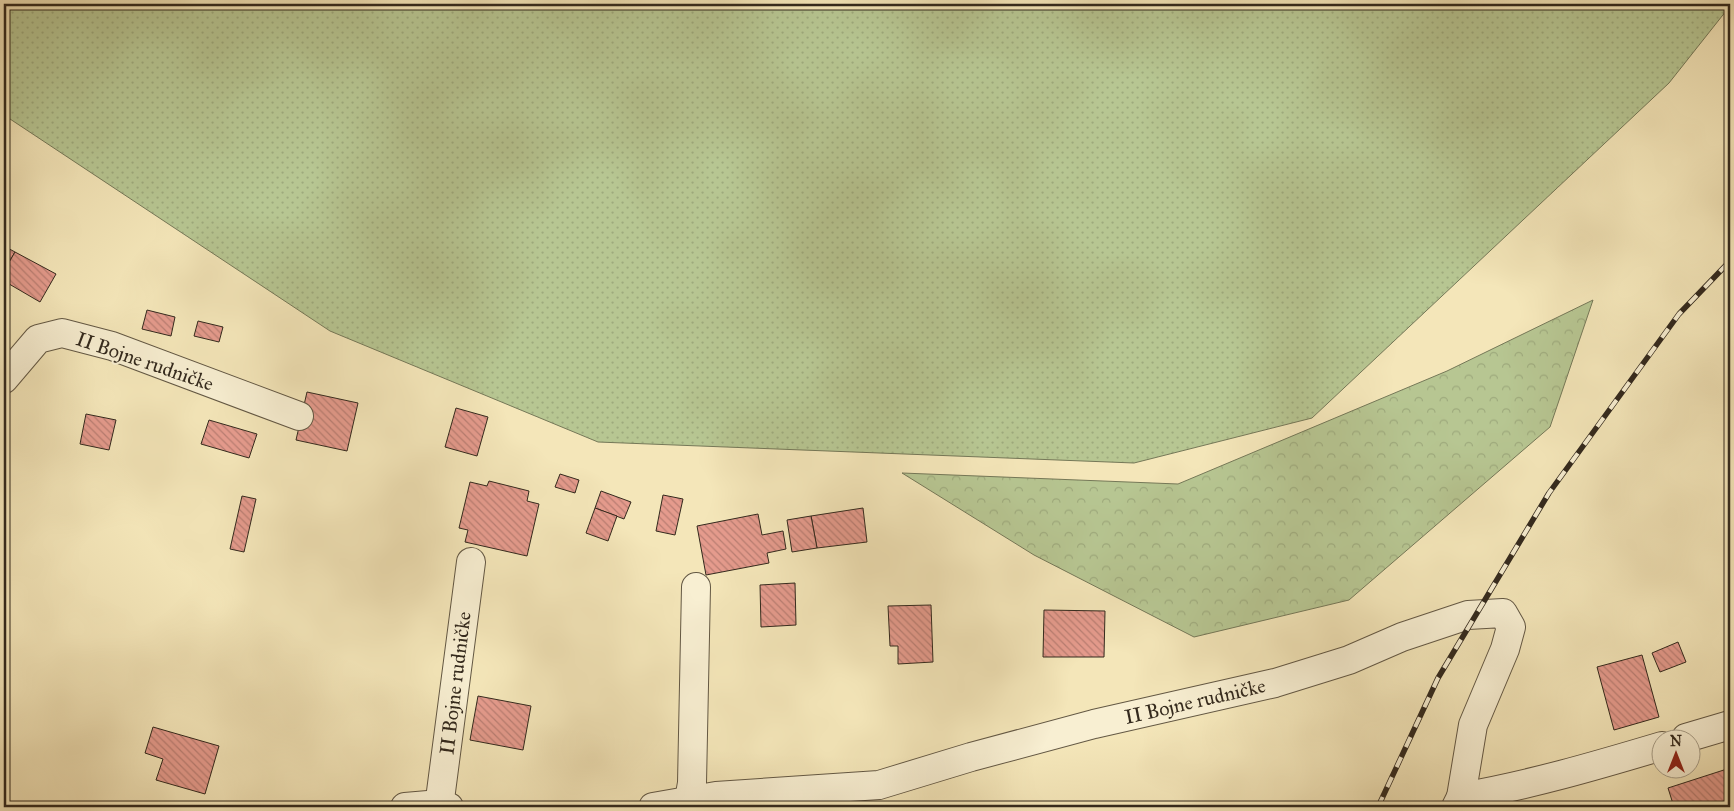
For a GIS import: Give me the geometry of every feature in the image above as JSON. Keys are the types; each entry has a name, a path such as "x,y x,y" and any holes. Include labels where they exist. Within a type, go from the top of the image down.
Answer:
{"street":[{"name":"II Bojne rudničke","path":"4,379 38,339 62,333 112,346 299,416"},
{"name":"II Bojne rudničke","path":"442,806 471,562"},
{"name":"II Bojne rudničke","path":"671,805 692,783 696,587"},
{"name":"II Bojne rudničke","path":"671,805 716,796 879,785 971,757 1094,724 1275,683 1349,660 1402,637 1468,615 1503,612 1511,627 1506,649 1473,725 1459,802 1555,778 1652,749"},
{"path":"1702,733 1730,725"},
{"path":"405,807 442,806"}],"green space":[{"path":"4,4 1730,4 1730,6 1669,83 1312,418 1134,463 598,442 330,331 4,115"},
{"path":"1593,300 1550,427 1349,600 1194,637 1034,555 902,473 1178,484 1447,371"}],"building":[{"path":"4,246 15,252 4,271"},
{"path":"15,252 56,274 40,302 4,281 4,271"},
{"path":"147,310 175,317 171,336 142,329"},
{"path":"198,321 223,327 219,342 194,336"},
{"path":"307,392 358,403 347,451 296,440"},
{"path":"456,408 488,417 477,456 445,447"},
{"path":"86,414 116,420 109,450 80,444"},
{"path":"209,420 257,434 249,458 201,444"},
{"path":"560,474 579,480 575,493 555,487"},
{"path":"489,481 529,491 527,501 539,504 527,556 465,542 468,530 459,528 470,482 487,486"},
{"path":"601,491 631,502 624,519 595,508"},
{"path":"663,495 683,499 675,535 656,531"},
{"path":"242,496 256,499 244,552 230,549"},
{"path":"595,508 617,516 608,541 586,533"},
{"path":"863,508 867,542 817,548 811,516"},
{"path":"758,514 762,535 783,531 786,549 767,553 769,563 706,575 697,526"},
{"path":"811,516 817,548 792,552 787,520"},
{"path":"795,583 796,625 761,627 760,585"},
{"path":"931,605 933,662 898,664 898,646 890,646 888,606"},
{"path":"1044,610 1105,611 1104,657 1043,657"},
{"path":"1678,642 1686,662 1660,672 1652,653"},
{"path":"1642,655 1659,717 1614,730 1597,667"},
{"path":"478,696 531,706 523,750 470,740"},
{"path":"153,727 219,746 205,794 156,780 163,759 145,753"},
{"path":"1730,768 1730,807 1674,807 1668,788"}],"railway":[{"path":"1378,807 1438,678 1549,493 1679,314 1730,261"}]}
